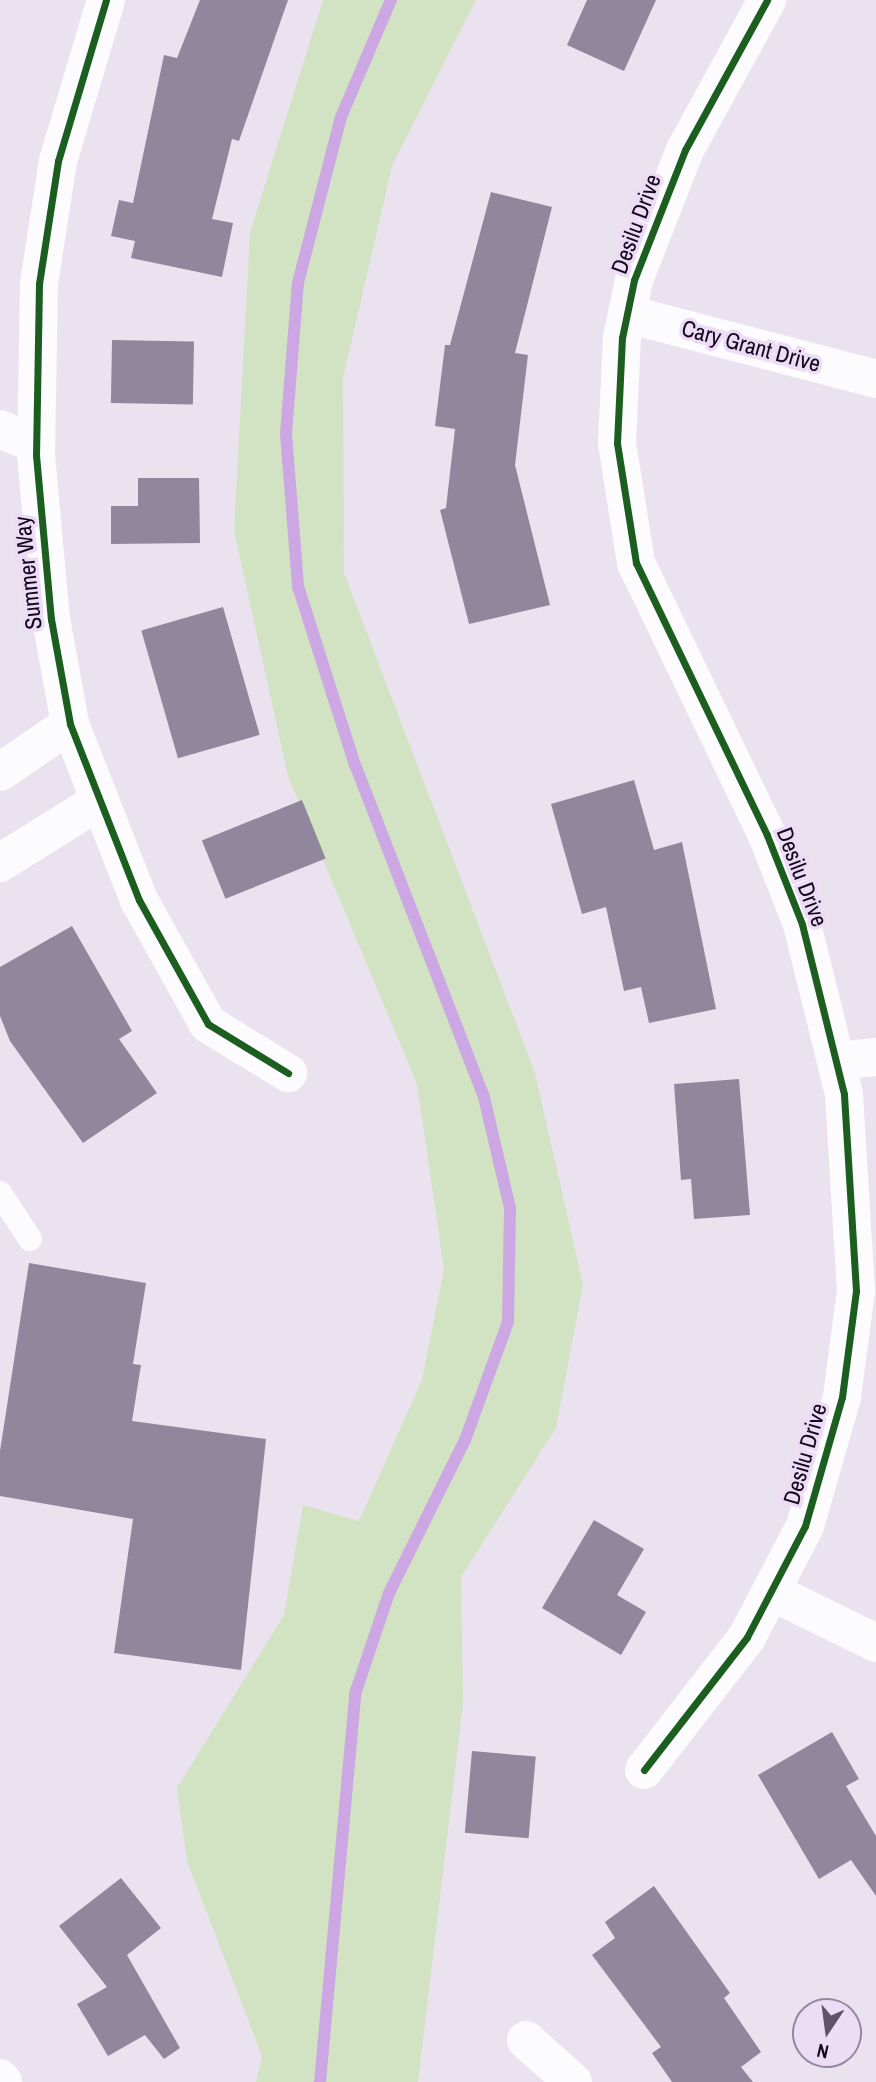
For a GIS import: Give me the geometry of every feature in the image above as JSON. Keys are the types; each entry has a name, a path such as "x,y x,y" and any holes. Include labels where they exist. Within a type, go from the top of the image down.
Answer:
{"street":[{"name":"Summer Way","path":"106,0 58,161 38,284 36,444 51,619 70,724 96,803 139,900 208,1024 288,1073"},
{"name":"Desilu Drive","path":"644,1770 711,1690 772,1592 805,1525 842,1397 856,1291 837,1061 802,924 766,835 636,564 617,443 626,314 685,150 767,0"},
{"name":"Cary Grant Drive","path":"626,314 876,379"},
{"path":"0,429 36,444"},
{"path":"0,772 70,724"},
{"path":"5,850 96,803"},
{"path":"837,1061 876,1057"},
{"path":"772,1592 876,1643"},
{"path":"526,2040 573,2082"}],"lane":[{"path":"0,1193 30,1239"}],"green space":[{"path":"323,0 476,0 392,166 343,378 344,573 535,1073 583,1285 556,1428 461,1577 463,1704 418,2082 256,2082 262,2056 187,1861 177,1788 284,1615 303,1505 359,1521 422,1380 444,1269 417,1084 288,776 234,531 250,233"}],"building":[{"path":"200,0 288,0 239,141 232,139 212,219 233,223 222,277 131,258 135,241 111,236 119,200 133,203 164,55 177,58"},
{"path":"587,0 656,0 624,71 567,45"},
{"path":"491,192 552,207 515,353 528,355 515,465 550,605 469,624 440,510 446,508 455,429 435,426 445,345 450,345"},
{"path":"112,340 194,341 193,404 111,403"},
{"path":"138,478 199,478 200,543 111,544 111,506 138,506"},
{"path":"223,607 260,735 178,758 141,630"},
{"path":"634,780 654,850 682,842 716,1009 649,1023 641,987 624,991 606,907 582,914 551,804"},
{"path":"302,800 326,858 225,899 202,840"},
{"path":"72,926 132,1031 119,1039 157,1093 83,1143 10,1041 0,1016 0,967"},
{"path":"739,1079 750,1215 694,1219 691,1179 681,1180 674,1084"},
{"path":"29,1263 146,1283 133,1364 141,1365 132,1421 266,1439 241,1670 114,1653 133,1519 0,1496 0,1451"},
{"path":"594,1520 644,1549 617,1595 646,1612 621,1655 542,1608"},
{"path":"832,1732 859,1779 846,1786 876,1836 876,1896 851,1860 819,1879 758,1775"},
{"path":"472,1751 536,1757 529,1838 465,1833"},
{"path":"121,1878 161,1928 127,1955 180,2048 164,2059 145,2035 108,2056 77,2004 107,1987 59,1926"},
{"path":"654,1886 730,1993 724,1998 761,2052 741,2067 753,2082 672,2082 652,2053 661,2047 592,1955 615,1938 605,1922"}],"waterway":[{"path":"320,2082 355,1694 389,1593 465,1440 508,1322 510,1208 484,1097 355,765 298,586 286,434 298,283 341,117 391,0"}],"cycle path":[{"path":"106,0 58,161 39,284 36,455 51,619 70,724 139,900 208,1024 288,1073"},
{"path":"644,1770 747,1637 805,1526 842,1397 856,1291 844,1094 802,924 767,835 636,563 617,443 622,338 634,280 685,150 767,0"}]}
